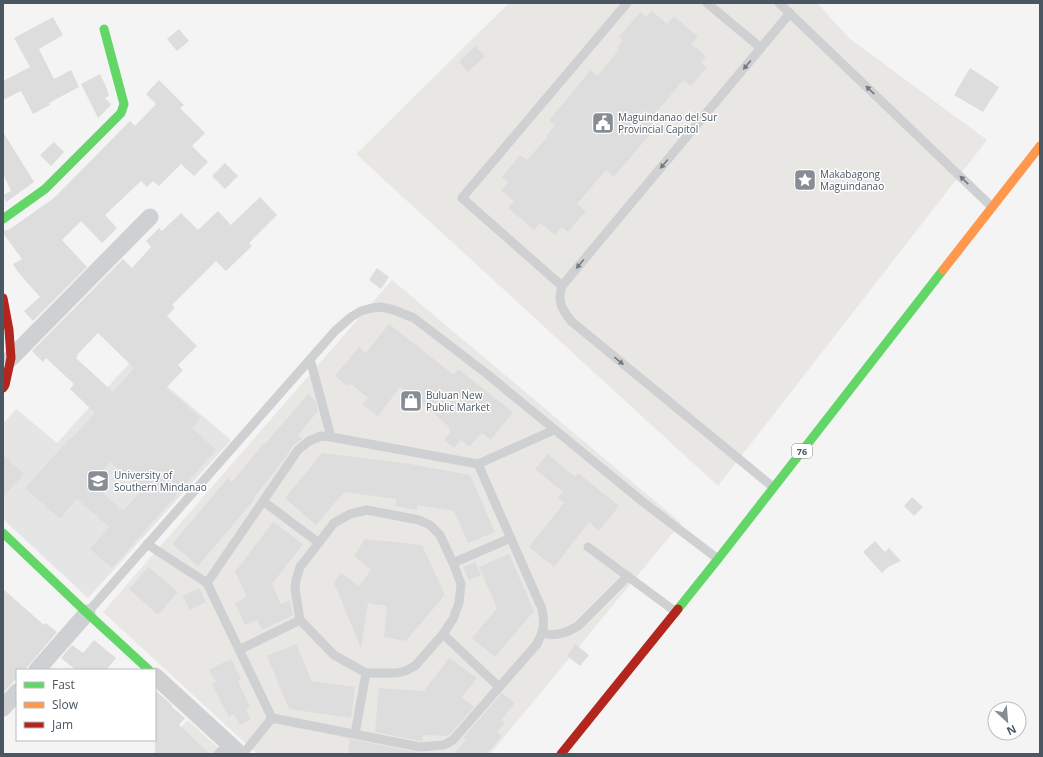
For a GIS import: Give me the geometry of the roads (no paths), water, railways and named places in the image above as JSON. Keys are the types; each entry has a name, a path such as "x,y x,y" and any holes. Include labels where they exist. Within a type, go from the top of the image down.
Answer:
{"main road":[{"path":"3,219 45,189 121,113 124,104 104,29"},
{"name":"76","path":"561,754 718,560 1040,146"},
{"path":"3,298 9,330 11,358 3,388"},
{"path":"3,533 148,669"}],"street":[{"path":"11,358 150,217"},
{"path":"38,669 87,613"},
{"path":"156,677 229,750"},
{"path":"3,708 16,693"}],"lane":[{"path":"562,286 462,198 627,3"},
{"path":"707,3 761,48"},
{"path":"779,3 992,207"},
{"path":"774,488 571,322 564,312 560,302 560,293 562,286 790,13"},
{"path":"87,613 335,331 361,311 381,307 394,310 414,318 487,374 643,502 718,560"},
{"path":"310,360 331,437"},
{"path":"207,583 298,450 309,441 321,436 331,437 478,464 554,430"},
{"path":"272,718 420,747 444,745 453,740 537,644 542,633 544,622 542,609 478,464"},
{"path":"263,501 319,542"},
{"path":"367,510 419,520 430,525 440,535 453,563 460,584 459,603 453,619 443,634 415,666 405,672 366,673 334,655 300,620 295,589 296,580 300,567 319,542 334,523 350,514 367,510"},
{"path":"453,563 511,538"},
{"path":"147,544 207,583 272,718"},
{"path":"588,546 676,612"},
{"path":"542,633 549,635 559,634 568,632 578,626 628,576"},
{"path":"239,650 300,620"},
{"path":"443,634 499,687"},
{"path":"355,734 366,673"},
{"path":"244,754 272,718"}],"place":[{"name":"Maguindanao del Sur Provincial Capitol","path":"603,123"},
{"name":"Makabagong Maguindanao","path":"805,180"},
{"name":"Buluan New Public Market","path":"411,401"},
{"name":"University of Southern Mindanao","path":"98,481"}]}
